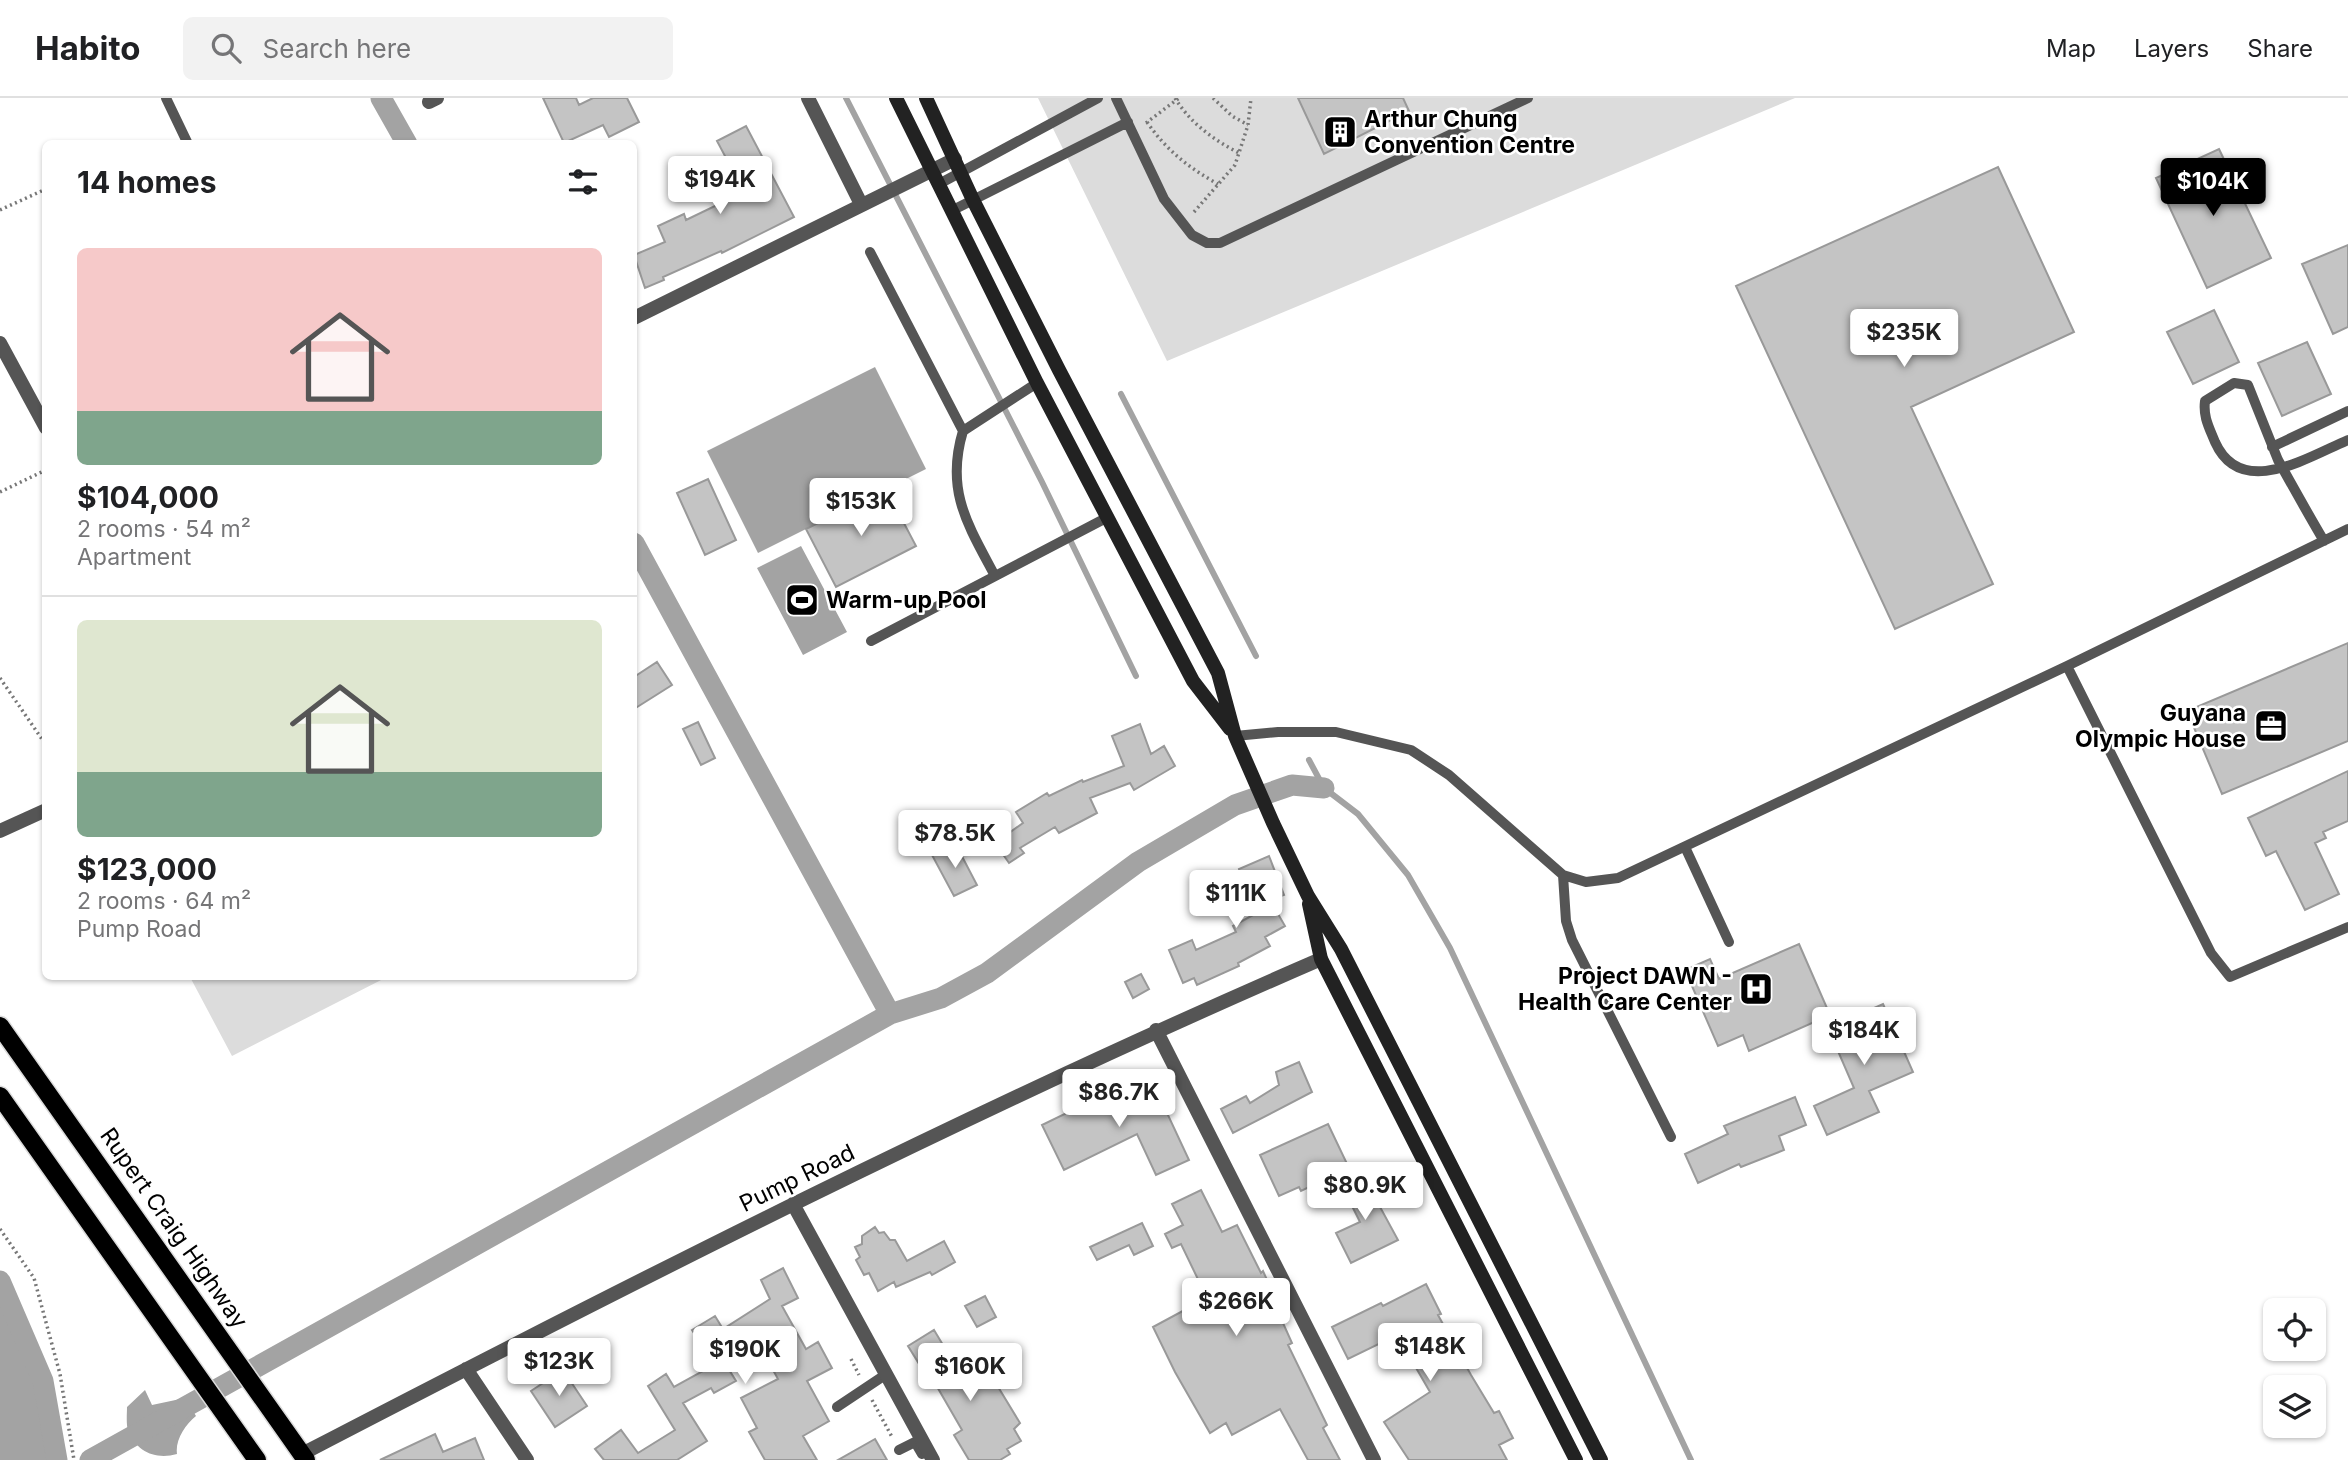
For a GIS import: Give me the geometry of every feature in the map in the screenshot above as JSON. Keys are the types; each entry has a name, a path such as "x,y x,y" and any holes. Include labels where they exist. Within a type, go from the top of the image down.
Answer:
{"main road":[{"path":"895,98 1035,384 1193,681 1235,736 1305,890 1341,948 1601,1460"},
{"path":"926,98 973,200 1059,370 1218,673 1235,736"},
{"path":"1305,890 1321,959 1576,1460"},
{"name":"Rupert Craig Highway","path":"0,1026 304,1457"},
{"path":"0,1096 257,1460"}],"street":[{"path":"808,98 861,204"},
{"path":"637,316 932,169 958,166"},
{"path":"0,343 42,421"},
{"path":"0,831 42,812"},
{"name":"Pump Road","path":"304,1457 466,1369 793,1204 1156,1030 1321,959"},
{"path":"1156,1030 1374,1460"},
{"path":"793,1204 932,1460"},
{"path":"466,1369 527,1460"}],"lane":[{"path":"166,98 186,140"},
{"path":"939,184 958,166 1098,98"},
{"path":"1116,98 1164,199 1192,235 1207,243 1220,243 1528,98"},
{"path":"951,211 1128,122"},
{"path":"870,252 963,431"},
{"path":"2324,541 2283,468 2272,447 2248,385 2234,383 2205,401 2203,415 2220,452 2237,469 2253,472 2283,468 2348,440"},
{"path":"995,576 963,516 958,488 957,451 963,431 1035,384"},
{"path":"2272,447 2348,411"},
{"path":"871,641 1108,517"},
{"path":"1235,736 1336,732 1411,750 1449,775 1563,876 1586,882 1618,878 2067,666 2348,529"},
{"path":"2067,666 2211,953 2230,977 2348,927"},
{"path":"1685,847 1729,942"},
{"path":"1563,876 1566,921 1572,940 1671,1137"},
{"path":"836,1407 885,1375"},
{"path":"899,1450 915,1442 925,1460"}],"path":[{"path":"1213,98 1231,116 1248,125"},
{"path":"1183,224 1235,165 1248,125 1251,98"},
{"path":"1133,134 1177,99 1204,130 1239,153"},
{"path":"1141,113 1164,146 1218,184"},
{"path":"0,210 42,191"},
{"path":"0,492 42,472"},
{"path":"0,678 42,739"},
{"path":"0,1229 34,1278 60,1374 74,1460"},
{"path":"851,1359 899,1450"}],"shaded area":[{"path":"1038,98 1298,98 1324,154 1403,98 1795,98 1167,361"},
{"path":"875,367 926,469 758,553 707,451"},
{"name":"Warm-up Pool","path":"801,546 847,632 803,655 757,568"},
{"path":"192,980 381,980 232,1056"},
{"path":"0,1281 43,1381 57,1460 0,1460"},
{"path":"145,1390 152,1405 185,1398 196,1416 182,1433 177,1454 154,1455 141,1449 127,1428 127,1407"}],"building":[{"path":"543,98 576,98 579,105 593,98 627,98 639,122 609,137 603,125 570,140 563,140"},
{"name":"Arthur Chung Convention Centre","path":"1298,98 1403,98 1409,111 1324,154"},
{"path":"746,126 794,217 722,253 721,251 663,277 664,280 645,288 637,264 637,254 665,242 658,226 684,214 686,220 740,194 738,192 743,190 717,141"},
{"path":"2219,149 2271,258 2207,288 2156,178"},
{"path":"1998,167 2074,332 1911,407 1993,584 1895,629 1736,286"},
{"path":"2348,245 2348,327 2333,334 2302,264"},
{"path":"2214,310 2239,362 2193,384 2167,332"},
{"path":"2307,342 2331,394 2282,416 2258,363"},
{"path":"708,479 736,540 705,555 677,493"},
{"path":"886,489 916,546 836,587 806,529"},
{"name":"Guyana Olympic House","path":"2348,643 2348,741 2222,794 2187,711"},
{"path":"657,662 672,685 637,707 637,675"},
{"path":"698,722 715,758 701,765 683,729"},
{"path":"1140,724 1151,754 1164,746 1175,766 1134,790 1130,783 1090,798 1097,813 1059,833 1055,827 1020,848 1024,853 1009,863 995,843 1023,823 1016,812 1047,793 1049,796 1082,780 1083,782 1124,766 1112,736"},
{"path":"2348,771 2348,821 2323,832 2326,838 2315,843 2339,894 2305,910 2276,851 2266,856 2248,818"},
{"path":"955,843 977,885 954,896 932,855"},
{"path":"1269,856 1284,895 1270,900 1285,926 1265,937 1270,946 1238,963 1239,966 1197,985 1194,978 1183,983 1169,950 1192,940 1196,950 1236,932 1233,926 1255,914 1239,869"},
{"name":"Project DAWN - Health Care Center","path":"1799,944 1830,1015 1749,1051 1743,1035 1718,1046 1685,970 1710,959 1719,979"},
{"path":"1141,974 1149,989 1133,998 1125,982"},
{"path":"1883,1004 1913,1072 1869,1091 1879,1112 1827,1135 1814,1106 1854,1088 1828,1028"},
{"path":"1299,1062 1312,1092 1233,1133 1221,1109 1246,1096 1250,1103 1279,1085 1276,1072"},
{"path":"1155,1079 1171,1111 1167,1113 1189,1160 1156,1175 1137,1134 1064,1170 1042,1125 1085,1104 1089,1111"},
{"path":"1795,1097 1806,1125 1779,1136 1784,1150 1741,1167 1739,1164 1698,1183 1685,1154 1728,1134 1724,1126"},
{"path":"1328,1124 1349,1168 1301,1191 1299,1187 1279,1196 1260,1155"},
{"path":"1361,1172 1398,1240 1351,1263 1336,1233 1360,1222 1340,1182"},
{"path":"1201,1190 1222,1232 1237,1225 1261,1273 1263,1271 1292,1343 1288,1345 1327,1425 1323,1428 1340,1460 1308,1460 1280,1409 1232,1435 1226,1423 1210,1433 1175,1372 1153,1327 1207,1298 1181,1244 1172,1248 1165,1234 1183,1225 1172,1204"},
{"path":"1142,1223 1153,1246 1134,1255 1129,1245 1097,1260 1090,1247"},
{"path":"875,1227 879,1233 884,1232 890,1240 895,1240 907,1261 944,1241 955,1262 932,1275 930,1272 896,1287 894,1282 878,1291 869,1273 864,1275 856,1260 860,1257 855,1247 862,1244 862,1236"},
{"path":"783,1268 798,1298 782,1306 806,1349 818,1342 832,1368 807,1381 829,1421 803,1436 817,1460 765,1460 749,1432 757,1428 741,1398 778,1379 756,1339 723,1360 736,1381 714,1393 711,1388 683,1403 707,1441 677,1460 604,1460 595,1449 621,1430 638,1453 675,1430 648,1386 666,1374 674,1387 714,1365 692,1330 715,1316 723,1329 770,1299 761,1280"},
{"path":"1426,1284 1441,1314 1438,1315 1471,1375 1494,1413 1499,1411 1513,1438 1499,1445 1507,1460 1409,1460 1384,1422 1430,1392 1397,1335 1348,1359 1332,1327 1381,1303 1383,1306"},
{"path":"985,1296 996,1317 977,1327 965,1306"},
{"path":"934,1330 964,1380 986,1367 1020,1423 1014,1429 1021,1441 1007,1449 1010,1454 1000,1460 969,1460 954,1435 962,1430 932,1378 929,1380 908,1346"},
{"path":"563,1370 587,1406 555,1427 531,1391"},
{"path":"435,1434 443,1452 475,1438 484,1460 380,1460"},
{"path":"875,1439 887,1460 838,1460"}],"waterway":[{"path":"381,98 405,140"},
{"path":"846,98 1042,482 1136,676"},
{"path":"1121,394 1256,656"},
{"path":"637,549 890,1014"},
{"path":"1309,760 1324,788 1358,814 1408,875 1450,948 1691,1460"},
{"path":"90,1460 890,1014 941,998 987,973 1138,862 1235,805 1292,785 1324,788"},
{"path":"0,1281 43,1381 57,1460"}],"place":[{"name":"Arthur Chung Convention Centre","path":"1340,132"},
{"name":"Warm-up Pool","path":"802,600"},
{"name":"Guyana Olympic House","path":"2271,726"},
{"name":"Project DAWN - Health Care Center","path":"1756,989"}]}
